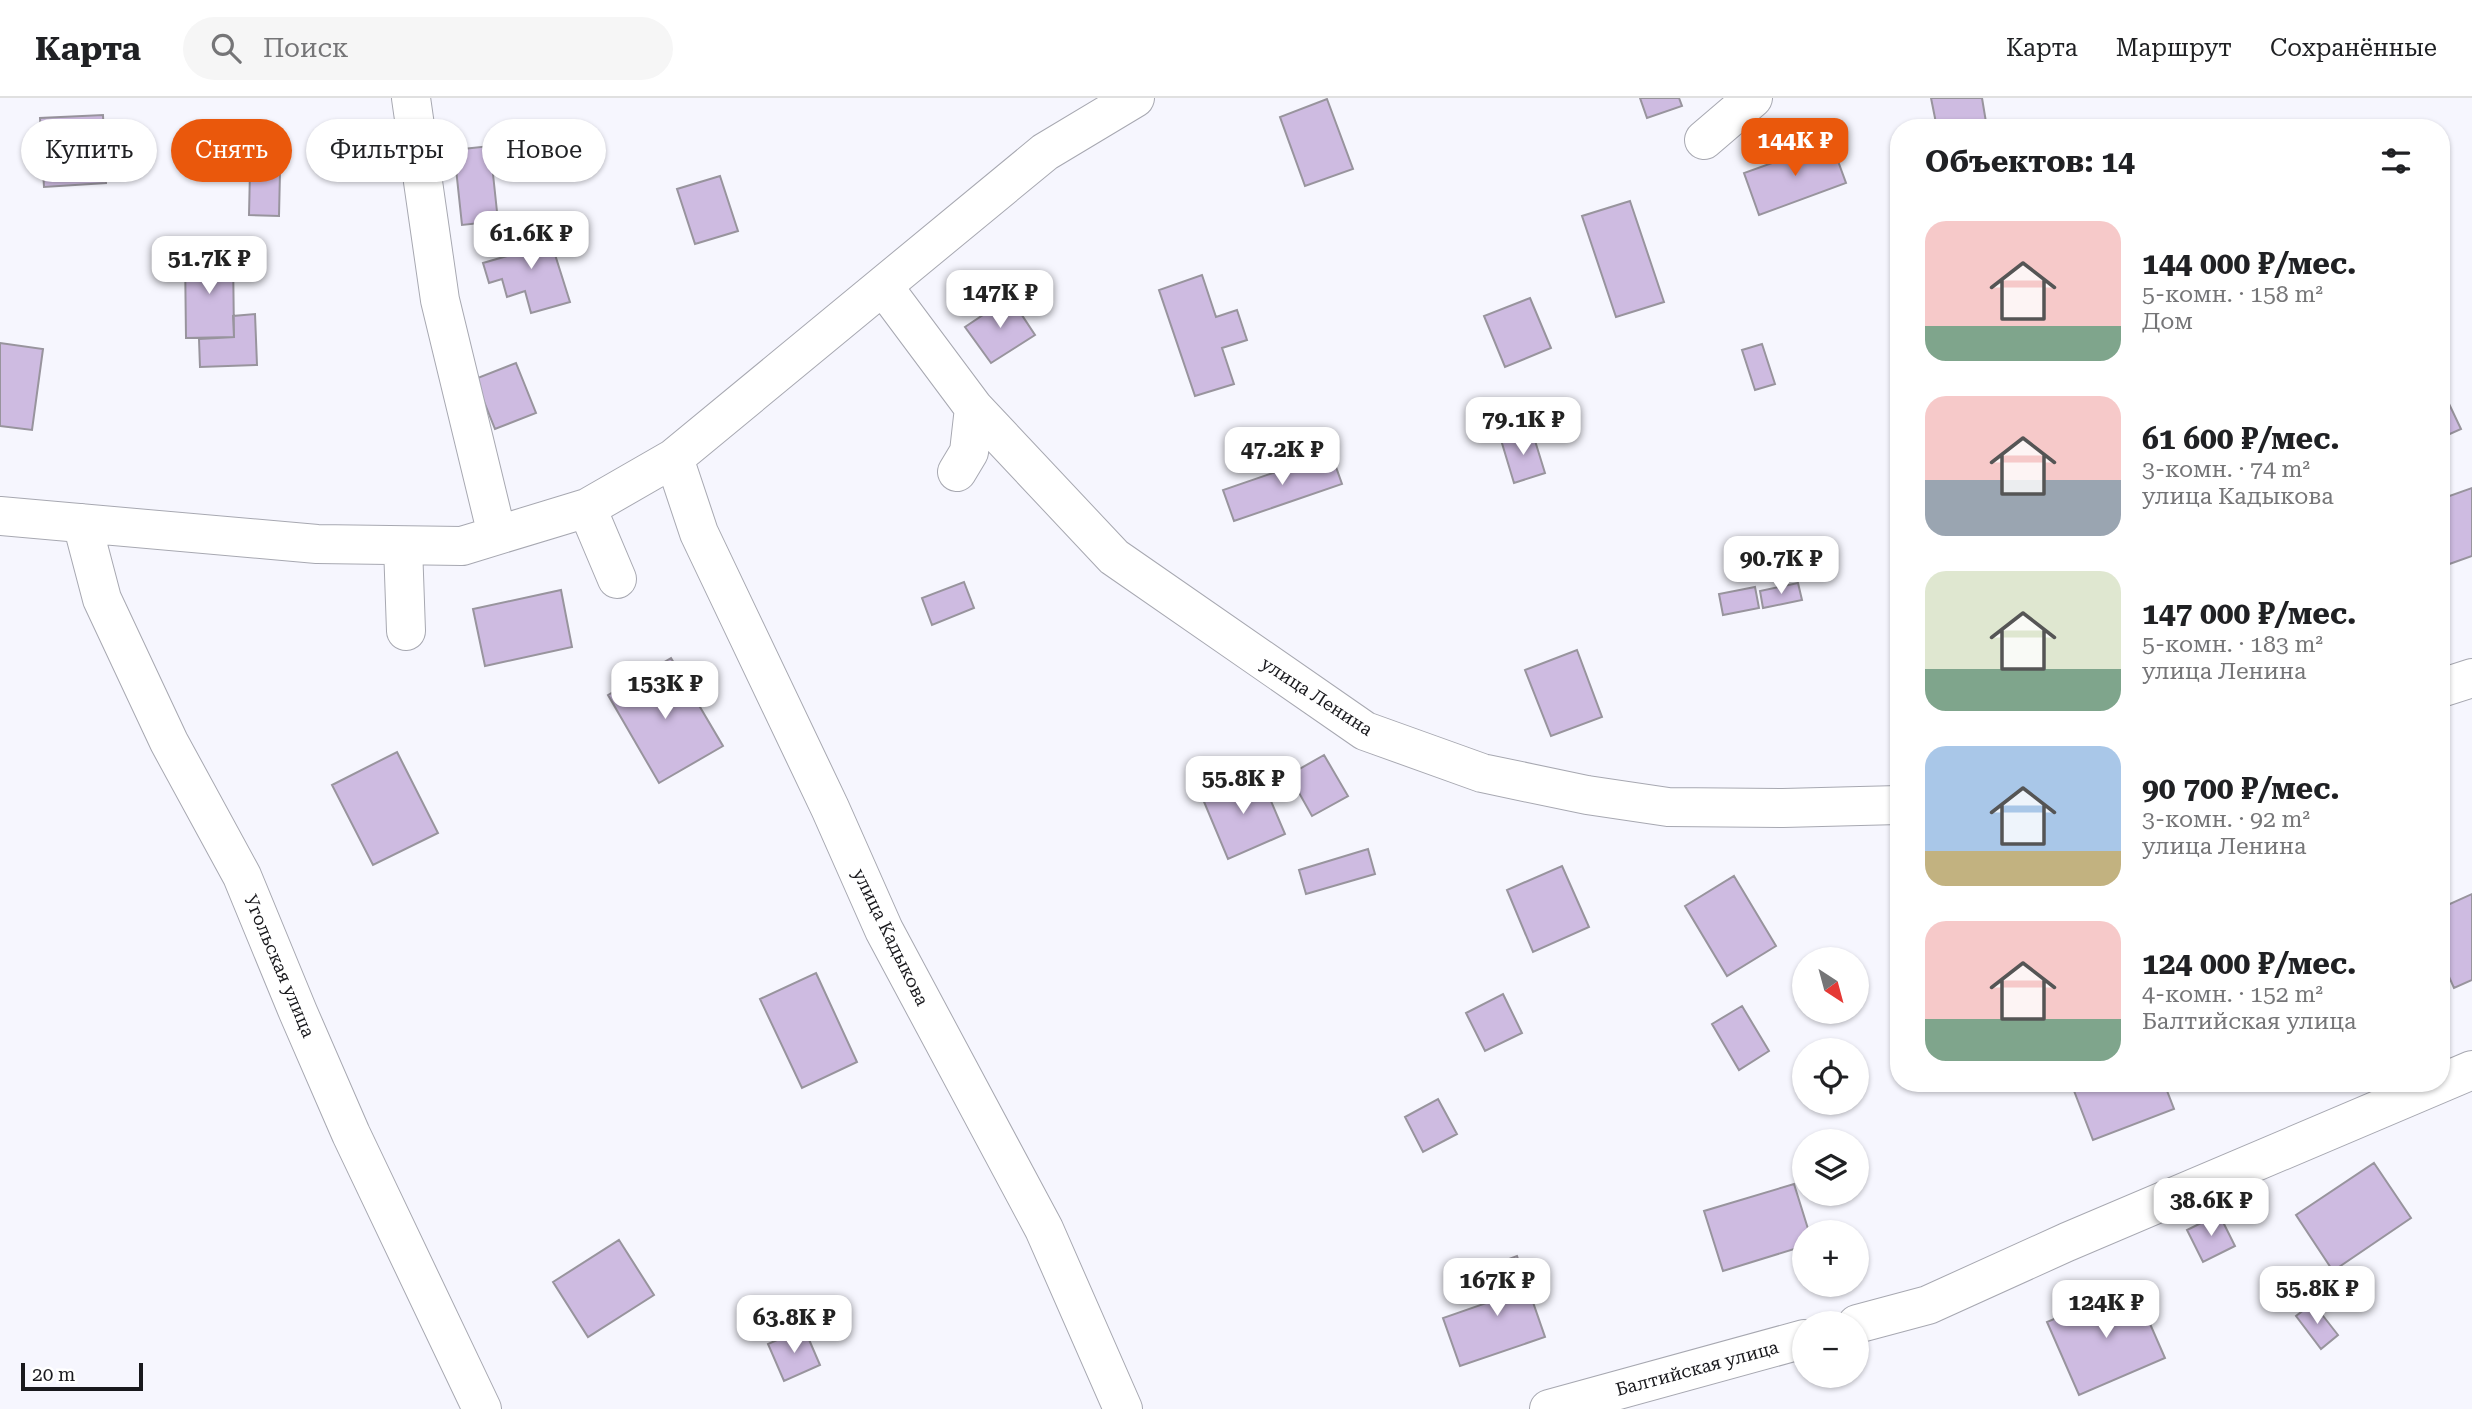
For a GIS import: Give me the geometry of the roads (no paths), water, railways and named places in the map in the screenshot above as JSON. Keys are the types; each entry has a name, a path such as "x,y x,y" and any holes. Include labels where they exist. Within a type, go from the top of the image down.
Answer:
{"street":[{"path":"411,98 440,300 497,536"},
{"path":"0,516 317,544 462,546 587,508 674,458 1045,152 1135,98"},
{"path":"1704,140 1753,98"},
{"name":"улица Ленина","path":"883,286 974,408 1114,557 1365,731 1482,773 1587,795 1668,807 1890,805"},
{"path":"957,472 969,452 974,408"},
{"name":"улица Кадыкова","path":"674,458 699,533 764,666 884,930 1044,1229 1123,1409"},
{"path":"587,508 618,579"},
{"name":"Угольская улица","path":"82,523 102,599 169,742 242,876 351,1134 482,1409"},
{"path":"403,546 406,631"},
{"path":"2450,685 2472,678"},
{"path":"2450,1079 2472,1070"},
{"path":"1869,1321 1928,1305 2067,1242 2420,1092"},
{"name":"Балтийская улица","path":"1549,1409 1792,1342"}]}
